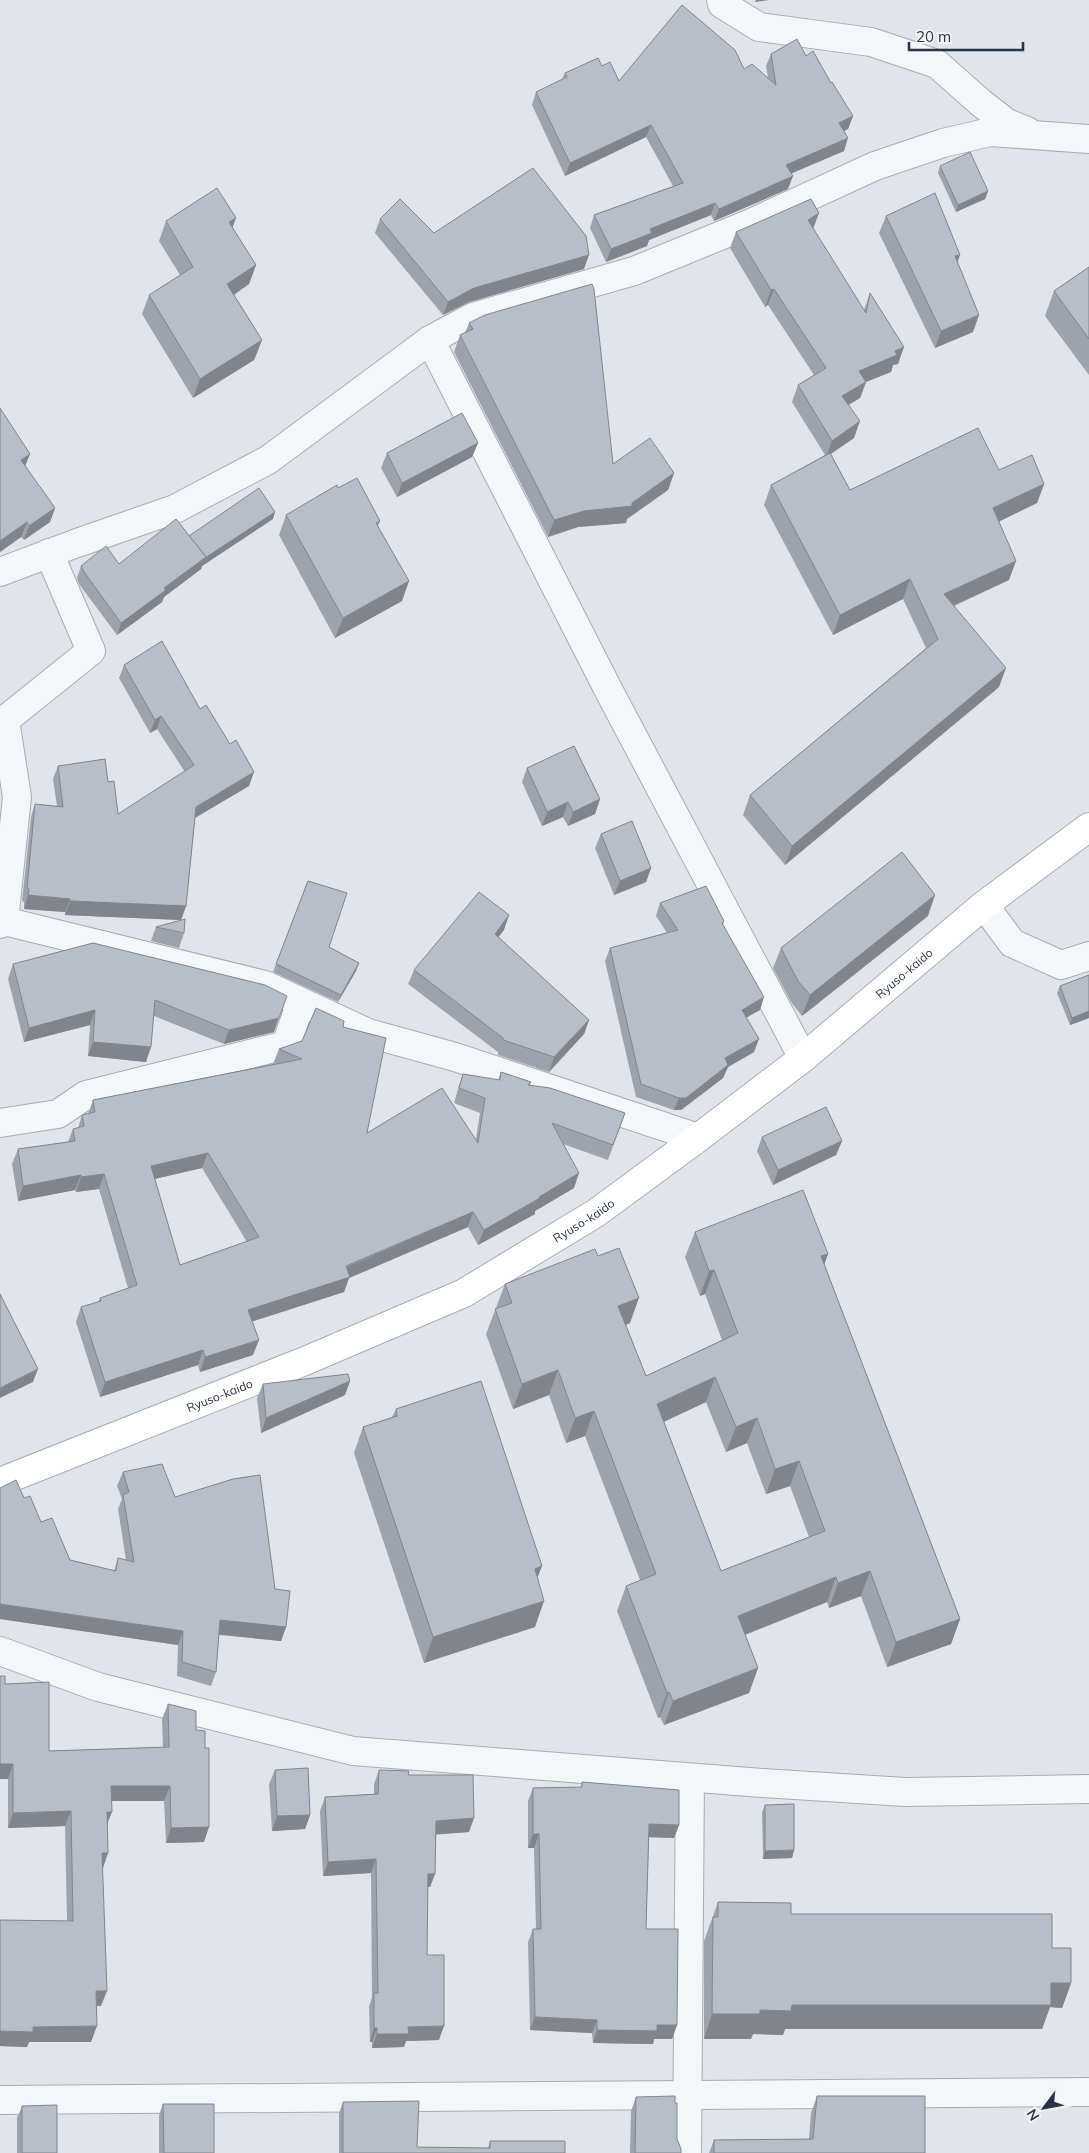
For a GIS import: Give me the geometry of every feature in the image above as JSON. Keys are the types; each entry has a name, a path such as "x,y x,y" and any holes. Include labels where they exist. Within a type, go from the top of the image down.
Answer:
{"main road":[{"name":"Ryuso-kaido","path":"0,1482 306,1361 464,1293 596,1213 698,1138 803,1058 984,906 1089,827"}],"street":[{"path":"721,0 722,4 759,27 871,42 937,64 981,103 1007,122 1039,137"},
{"path":"0,572 175,509 268,460 430,340 474,317 634,271 749,224 875,166 943,143 990,132 1039,137 1089,139"},
{"path":"430,340 609,691 803,1058"},
{"path":"49,553 91,651 4,720 17,797 2,922 265,985 368,1033 454,1057 698,1138"},
{"path":"984,906 1012,943 1061,965 1089,956"},
{"path":"0,1123 58,1114 86,1095 286,1046 301,1002"},
{"path":"0,1651 98,1687 353,1751 690,1778 905,1792 1089,1790"},
{"path":"687,2153 690,1778"},
{"path":"0,2100 1089,2092"}],"building":[{"path":"682,5 735,50 744,69 752,64 776,85 771,54 797,39 806,56 813,51 853,116 839,123 848,138 786,165 793,176 719,209 715,203 650,229 652,233 611,249 594,215 683,183 651,125 570,163 536,92 567,77 565,73 598,58 602,66 610,62 619,81"},
{"path":"970,152 988,191 958,205 940,166"},
{"path":"533,168 586,236 589,255 474,288 448,302 380,219 400,199 434,233"},
{"path":"217,188 236,218 229,222 256,265 227,284 262,340 200,379 149,295 193,267 166,221"},
{"path":"935,193 960,255 955,256 979,315 941,331 886,216"},
{"path":"811,199 819,213 808,220 866,313 870,293 904,347 895,351 897,355 859,371 866,382 842,396 860,421 832,441 798,385 826,368 774,289 771,290 736,232"},
{"path":"1089,267 1089,339 1054,291"},
{"path":"592,284 613,464 650,438 674,473 632,503 632,506 584,511 554,520 460,335 473,329 469,323 485,315"},
{"path":"0,408 30,454 21,460 55,508 29,526 27,522 0,541"},
{"path":"462,413 478,443 402,483 387,453"},
{"path":"978,428 999,470 1032,455 1044,484 993,508 1016,561 944,594 1006,668 792,846 750,795 938,639 910,579 840,615 771,485 830,453 850,490"},
{"path":"357,478 380,521 376,523 409,581 343,618 286,515 337,485 338,488"},
{"path":"259,488 275,512 205,558 189,536"},
{"path":"176,519 206,557 164,588 166,590 121,623 81,566 106,546 119,564"},
{"path":"162,641 200,709 206,705 230,744 236,740 254,772 196,807 186,906 70,901 70,899 28,895 29,889 27,888 35,804 63,807 58,766 105,759 108,782 114,781 118,814 194,765 161,716 155,720 124,665"},
{"path":"574,746 600,799 573,812 568,802 547,812 527,768"},
{"path":"632,821 651,868 620,881 601,834"},
{"path":"902,852 935,895 810,995 798,981 781,948"},
{"path":"308,881 347,893 329,947 359,963 341,995 276,964"},
{"path":"706,886 724,921 722,923 764,997 742,1010 759,1039 725,1058 728,1065 686,1098 679,1098 641,1084 610,948 678,930 660,903"},
{"path":"479,892 509,915 495,934 589,1020 554,1057 503,1040 503,1038 414,970"},
{"path":"185,919 184,933 156,927"},
{"path":"93,943 265,985 287,996 279,1018 229,1030 155,1000 151,1047 93,1042 95,1010 29,1028 13,964"},
{"path":"1089,975 1089,1011 1072,1018 1060,986"},
{"path":"316,1008 344,1021 343,1027 386,1038 367,1133 442,1088 478,1143 485,1098 459,1088 463,1074 500,1080 501,1072 531,1082 528,1085 550,1088 625,1113 613,1145 552,1123 579,1173 484,1230 473,1212 346,1266 350,1277 248,1310 259,1340 205,1357 203,1350 105,1382 81,1307 101,1301 100,1298 137,1285 104,1174 81,1177 81,1175 23,1186 18,1149 75,1141 73,1129 84,1126 82,1115 95,1112 93,1100 302,1059 279,1049 302,1041","holes":["208,1153 259,1237 180,1265 151,1166"]},
{"path":"826,1107 842,1141 778,1170 762,1137"},
{"path":"803,1190 828,1254 821,1256 960,1619 896,1642 870,1571 838,1583 836,1577 738,1616 758,1668 673,1701 669,1692 667,1693 626,1586 656,1574 594,1411 575,1418 558,1370 522,1384 495,1309 512,1303 505,1284 595,1249 598,1256 619,1248 639,1298 618,1306 646,1376 738,1333 714,1270 709,1271 695,1232","holes":["715,1377 736,1427 757,1418 775,1469 799,1461 825,1531 721,1571 657,1404"]},
{"path":"0,1294 38,1369 0,1388"},
{"path":"348,1374 350,1381 266,1418 263,1384"},
{"path":"481,1381 542,1566 535,1569 544,1601 433,1637 363,1427 397,1416 396,1409"},
{"path":"162,1464 175,1497 233,1479 260,1475 275,1589 290,1591 286,1627 220,1620 216,1672 182,1662 183,1631 0,1604 0,1488 16,1480 24,1498 30,1496 41,1522 52,1518 70,1560 116,1571 118,1558 134,1562 123,1495 129,1492 123,1472"},
{"path":"0,1676 5,1676 5,1684 49,1682 49,1751 169,1747 168,1704 196,1711 196,1730 205,1731 205,1748 209,1748 209,1827 171,1828 170,1786 111,1786 112,1812 107,1812 108,1853 102,1853 107,1991 96,1991 97,2026 33,2027 33,2032 0,2031 0,1920 73,1921 71,1811 13,1813 13,1764 0,1764"},
{"path":"308,1768 310,1815 277,1816 275,1770"},
{"path":"379,1770 409,1771 408,1775 473,1775 474,1818 436,1821 435,1874 428,1874 427,1955 444,1955 444,2026 408,2027 409,2034 377,2034 377,2028 374,2028 374,1993 378,1993 376,1859 328,1862 325,1797 378,1794"},
{"path":"582,1782 679,1790 679,1825 649,1824 646,1929 678,1929 677,2025 657,2025 657,2031 597,2030 597,2020 535,2017 533,1929 541,1929 539,1834 533,1834 533,1788 582,1787"},
{"path":"794,1804 794,1850 765,1851 765,1805"},
{"path":"718,1902 791,1903 791,1914 1052,1914 1052,1948 1071,1948 1071,1983 1051,1983 1051,2005 792,2005 791,2011 760,2010 760,2014 712,2014 713,1917 718,1917"},
{"path":"675,2096 675,2103 677,2103 677,2139 681,2153 635,2153 636,2097"},
{"path":"817,2096 925,2096 925,2153 714,2153 714,2140 813,2139"},
{"path":"419,2101 417,2147 490,2148 490,2141 565,2141 565,2153 343,2153 343,2102"},
{"path":"163,2104 214,2104 214,2153 164,2153"},
{"path":"57,2105 57,2153 22,2153 22,2106"}]}
